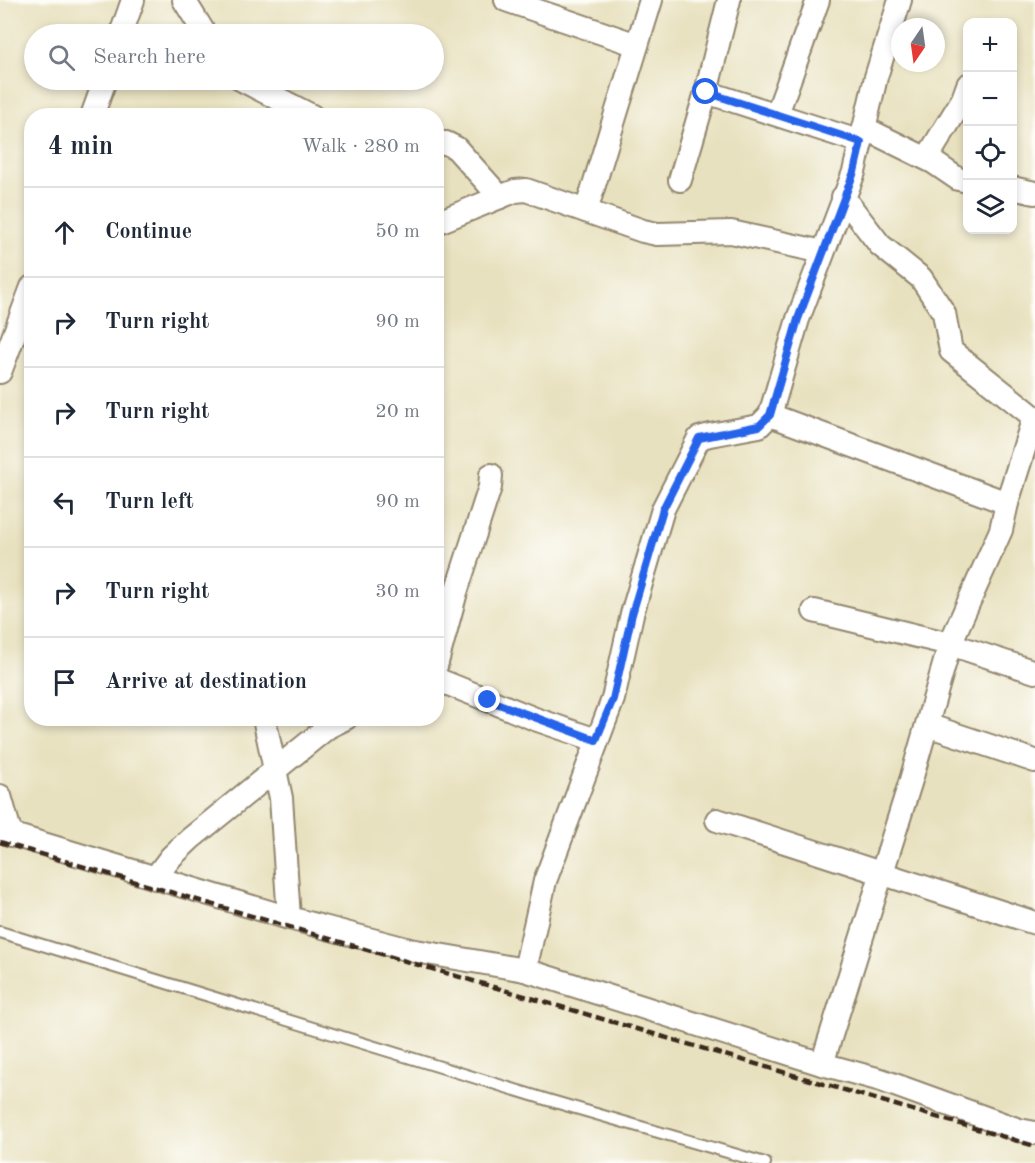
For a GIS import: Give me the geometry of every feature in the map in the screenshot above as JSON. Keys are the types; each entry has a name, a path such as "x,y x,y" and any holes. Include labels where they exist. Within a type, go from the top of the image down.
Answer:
{"street":[{"path":"125,24 133,0"},
{"path":"184,0 199,24"},
{"path":"506,0 637,45"},
{"path":"586,211 651,0"},
{"path":"680,180 706,92 729,0"},
{"path":"777,114 818,0"},
{"path":"525,970 545,881 613,699 632,614 663,509 699,438 759,426 770,415 798,319 854,172 876,77 900,0"},
{"path":"95,108 101,90"},
{"path":"261,90 296,108"},
{"path":"706,92 777,114 863,135 927,158 963,180"},
{"path":"927,158 963,99"},
{"path":"444,143 456,148 500,197"},
{"path":"1017,189 1035,193"},
{"path":"444,221 515,191 526,190 657,234 732,232 823,252"},
{"path":"822,1064 950,644 1001,530 1006,503 1035,416 951,351 944,313 921,278 880,245 843,197"},
{"path":"0,372 7,328 24,299"},
{"path":"770,415 1006,503"},
{"path":"444,636 490,487 491,475"},
{"path":"814,611 950,644 1035,672"},
{"path":"444,682 535,719 596,740"},
{"path":"927,725 1035,761"},
{"path":"266,726 281,798 288,918"},
{"path":"155,878 171,857 190,839 274,768 330,726"},
{"path":"0,796 5,833 288,918 410,950 525,970 822,1064 881,1080 1019,1130 1035,1133"},
{"path":"717,820 1035,923"}],"lane":[{"path":"0,932 537,1097 765,1163"}],"railway":[{"path":"0,842 1035,1146"}],"route":[{"path":"488,700 596,740 613,699 632,614 663,509 699,438 759,426 770,415 798,319 854,172 861,142 706,92"}]}
